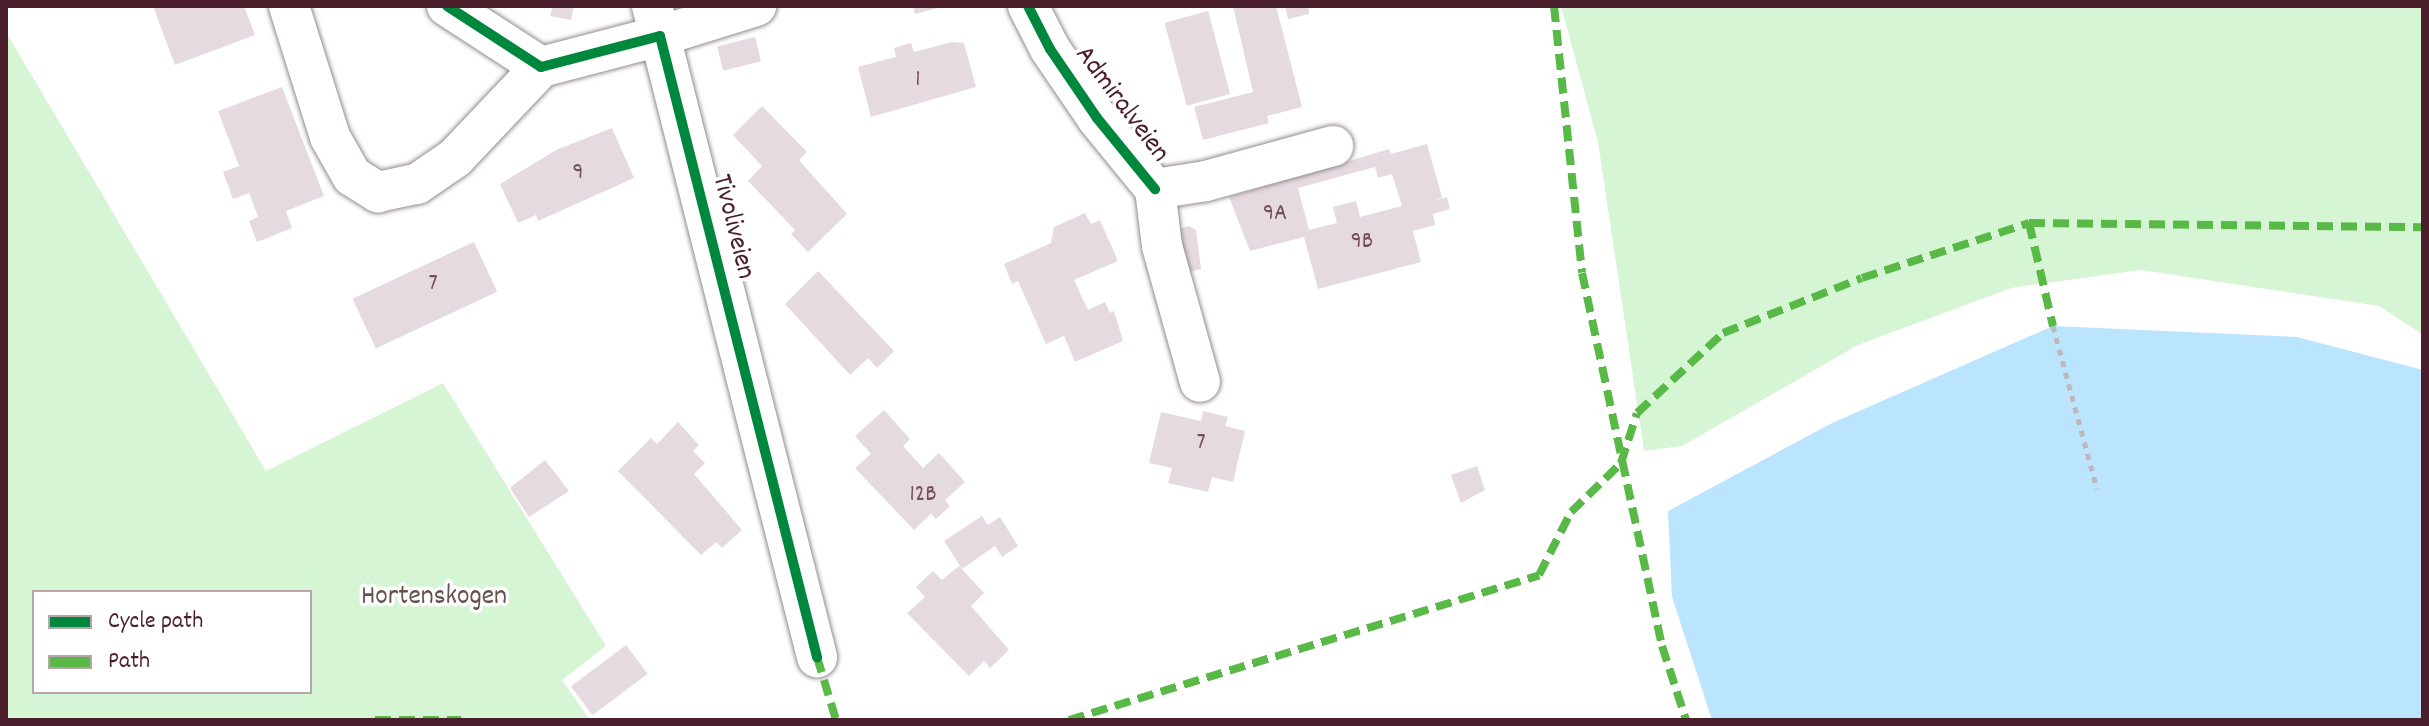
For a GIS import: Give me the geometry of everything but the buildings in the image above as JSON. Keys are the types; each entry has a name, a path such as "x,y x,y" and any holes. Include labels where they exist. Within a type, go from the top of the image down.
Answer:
{"street":[{"path":"289,6 330,137 352,176 378,192 417,184 455,158 541,67 656,21 756,6"},
{"path":"447,6 541,67"},
{"name":"Admiralveien","path":"1028,6 1050,49 1097,118 1155,189"},
{"name":"Tivoliveien","path":"656,21 817,657"},
{"path":"1200,382 1162,246 1155,189 1206,181 1333,146"}],"path":[{"path":"2053,326 2097,489"}],"green space":[{"path":"1561,6 2423,6 2423,335 2379,306 2141,270 2011,288 1858,345 1682,446 1644,451 1598,142"},
{"name":"Hortenskogen","path":"6,32 266,471 443,383 606,646 562,680 590,720 6,720"}],"water":[{"path":"2053,326 2297,337 2423,370 2423,720 1712,720 1672,597 1668,511 1832,423"}],"marked path":[{"path":"1554,6 1582,273 1662,646 1686,720"},
{"path":"2029,223 2053,326"},
{"path":"1069,720 1539,575 1571,512 1621,463 1637,413 1723,333 1862,278 2029,223 2423,227"},
{"path":"817,657 836,720"},
{"path":"375,720 461,720"}],"cycle path":[{"path":"447,6 541,67 660,36 817,657"},
{"path":"1028,6 1050,49 1097,118 1155,189"}]}
